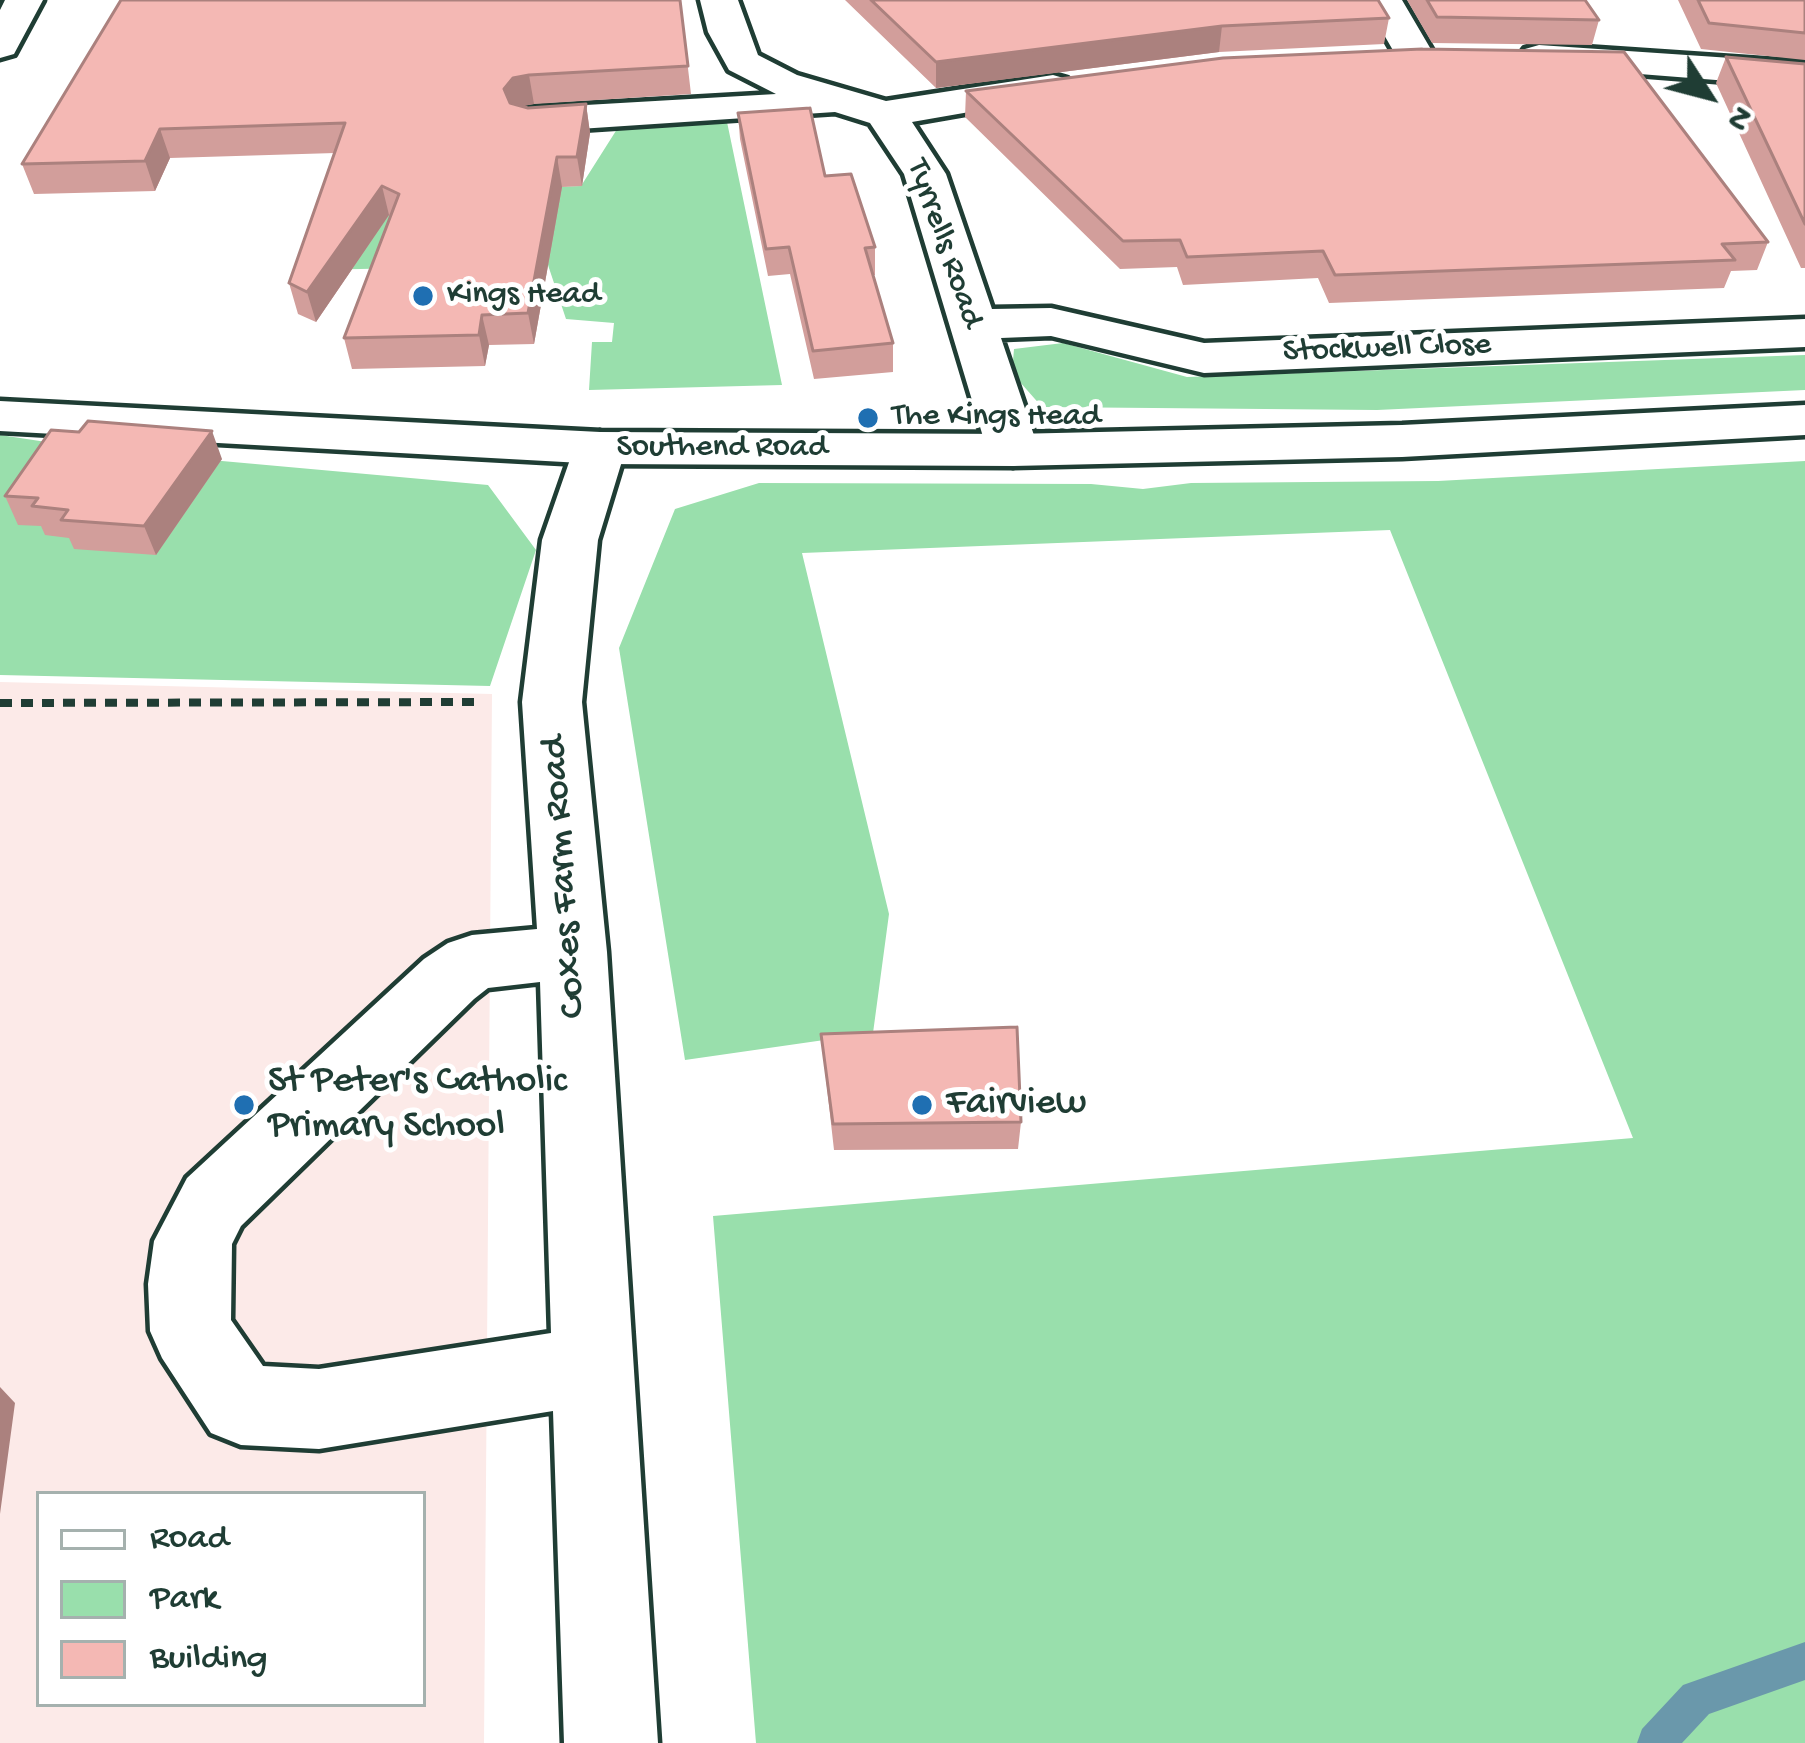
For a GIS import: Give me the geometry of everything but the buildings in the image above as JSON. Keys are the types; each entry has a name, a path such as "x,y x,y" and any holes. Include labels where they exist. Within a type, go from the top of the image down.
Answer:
{"street":[{"name":"Tyrrells Road","path":"718,0 727,32 743,62 783,83 884,114 925,174 1013,450"},
{"path":"1383,0 1416,58"},
{"path":"0,46 14,5"},
{"path":"1372,60 1459,58"},
{"path":"1502,58 1676,63 1805,74"},
{"path":"884,114 1087,83"},
{"path":"534,120 839,101"},
{"name":"Stockwell Close","path":"973,324 1052,322 1204,358 1805,333"},
{"name":"Southend Road","path":"0,416 600,448 1013,450 1402,441 1805,420"},
{"name":"Coxes Farm Road","path":"600,448 570,540 552,702 573,952 611,1743"},
{"path":"573,952 472,962 449,979 214,1202 194,1241 188,1284 191,1331 241,1405 319,1409 595,1365"}],"path":[{"path":"0,703 552,702"}],"shaded area":[{"name":"St Peter's Catholic Primary School","path":"0,682 492,694 484,1743 0,1743"}],"green space":[{"path":"727,122 782,385 589,390 592,342 612,342 614,323 566,319 548,265 313,270 347,194 581,186 619,126"},
{"path":"1063,343 1187,377 1805,355 1805,390 1377,410 1042,407 1012,373 1014,349"},
{"path":"0,435 100,450 488,485 536,550 490,686 0,675"},
{"path":"1805,461 1805,1743 756,1743 713,1216 1633,1138 1390,530 802,553 889,914 873,1033 685,1060 619,648 675,509 759,483 1091,484 1143,489 1191,483 1438,481"}],"waterway":[{"path":"1656,1743 1697,1699 1805,1661"}],"place":[{"name":"Kings Head","path":"423,296"},
{"name":"The Kings Head","path":"868,418"},
{"name":"St Peter's Catholic Primary School","path":"244,1105"},
{"name":"Fairview","path":"922,1105"}]}
